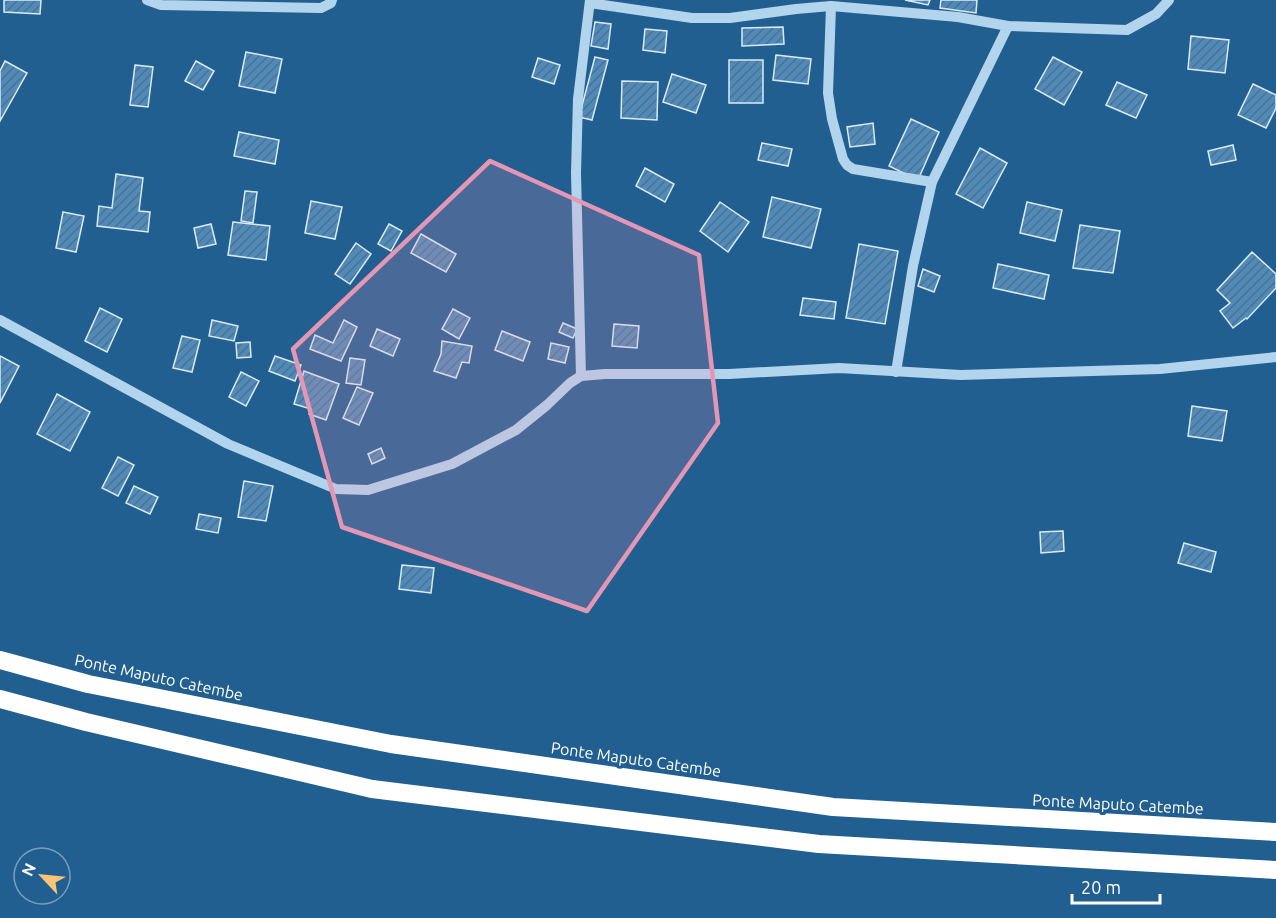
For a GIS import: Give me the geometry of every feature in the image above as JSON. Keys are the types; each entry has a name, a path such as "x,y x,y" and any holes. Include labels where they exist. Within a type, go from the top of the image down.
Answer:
{"highway":[{"name":"Ponte Maputo Catembe","path":"0,660 88,684 391,744 833,807 1276,832"},
{"path":"0,699 86,722 372,789 819,844 1276,870"}],"street":[{"path":"147,0 161,5 208,3 321,8 331,3 332,0"},
{"path":"581,375 576,173 578,99 590,2 692,18 730,18 831,6 882,5 1008,26 1127,30 1156,14 1169,0"},
{"path":"831,6 828,93 832,119 843,159 853,169 932,182"},
{"path":"896,372 913,266 932,182 1008,26"},
{"path":"0,320 228,444 336,489 368,490 452,464 516,430 581,375 729,374 838,368 961,375 1160,369 1276,357"}],"highlighted area":[{"path":"490,161 699,255 718,423 587,611 342,527 293,349"}],"building":[{"path":"4,0 41,0 40,14 4,12"},
{"path":"905,0 930,0 928,5"},
{"path":"941,0 977,0 976,13 940,8"},
{"path":"595,22 611,24 608,49 591,46"},
{"path":"783,27 784,44 742,46 742,28"},
{"path":"645,29 667,31 665,53 643,50"},
{"path":"1191,36 1229,40 1225,73 1188,69"},
{"path":"246,52 282,59 275,93 239,86"},
{"path":"776,55 811,59 808,84 773,80"},
{"path":"595,57 608,60 592,120 579,117"},
{"path":"1053,57 1082,72 1064,105 1035,89"},
{"path":"538,58 560,65 554,84 532,77"},
{"path":"729,60 763,60 763,103 729,103"},
{"path":"5,61 27,73 0,121 0,71"},
{"path":"196,61 214,71 203,90 185,81"},
{"path":"135,65 153,67 148,107 130,105"},
{"path":"672,74 706,85 696,113 663,102"},
{"path":"622,81 658,82 657,120 621,118"},
{"path":"1117,82 1147,95 1136,118 1106,105"},
{"path":"1253,84 1276,95 1276,108 1266,128 1238,115"},
{"path":"911,119 939,132 918,180 889,166"},
{"path":"873,123 875,144 850,147 847,127"},
{"path":"239,132 279,140 275,164 234,156"},
{"path":"762,143 792,149 788,166 758,160"},
{"path":"1233,145 1236,160 1211,165 1208,151"},
{"path":"980,148 1007,163 983,208 956,194"},
{"path":"645,168 674,184 665,202 636,186"},
{"path":"116,174 143,178 139,211 150,212 148,232 97,226 99,206 112,208"},
{"path":"245,191 257,192 253,223 241,221"},
{"path":"772,197 821,209 811,248 763,237"},
{"path":"311,201 342,207 335,239 305,233"},
{"path":"720,202 749,222 728,252 700,231"},
{"path":"1027,202 1062,210 1055,241 1020,233"},
{"path":"63,212 84,216 76,252 56,248"},
{"path":"233,222 270,226 266,260 228,255"},
{"path":"211,224 216,244 198,248 194,228"},
{"path":"389,224 402,231 391,251 378,244"},
{"path":"1080,225 1120,231 1113,273 1073,268"},
{"path":"421,234 456,254 446,272 411,253"},
{"path":"356,243 371,254 350,284 335,274"},
{"path":"859,244 898,251 885,324 846,318"},
{"path":"1252,252 1276,274 1276,288 1247,319 1233,328 1220,311 1230,303 1217,290"},
{"path":"998,264 1049,275 1044,299 993,288"},
{"path":"923,269 940,276 934,292 918,286"},
{"path":"803,298 836,302 834,319 800,315"},
{"path":"100,308 122,319 107,352 85,341"},
{"path":"453,309 470,318 459,339 442,329"},
{"path":"212,320 238,326 234,341 209,336"},
{"path":"344,320 357,327 341,361 310,349 315,335 333,343"},
{"path":"563,323 577,329 573,338 559,332"},
{"path":"614,324 639,326 637,348 612,346"},
{"path":"377,329 400,339 393,356 370,346"},
{"path":"502,331 530,342 523,361 495,350"},
{"path":"182,336 200,340 192,372 173,368"},
{"path":"442,341 472,346 469,363 462,362 456,378 434,371 441,354"},
{"path":"250,342 251,357 237,358 236,343"},
{"path":"551,343 569,347 565,363 548,359"},
{"path":"0,356 19,366 0,403"},
{"path":"275,356 301,365 295,381 269,371"},
{"path":"350,358 365,360 361,385 346,383"},
{"path":"304,371 339,384 326,420 309,414 311,409 294,404"},
{"path":"241,372 259,381 246,406 229,397"},
{"path":"357,387 373,393 359,425 343,418"},
{"path":"57,394 90,412 70,451 37,434"},
{"path":"1192,406 1227,411 1222,441 1188,436"},
{"path":"381,448 385,458 372,464 368,454"},
{"path":"118,457 134,465 118,496 102,488"},
{"path":"244,481 273,486 266,521 238,517"},
{"path":"134,486 158,497 150,514 126,503"},
{"path":"199,514 221,518 218,533 196,529"},
{"path":"1063,531 1064,551 1041,553 1040,532"},
{"path":"1184,543 1216,552 1211,572 1178,563"},
{"path":"402,565 434,568 431,593 399,589"}]}
